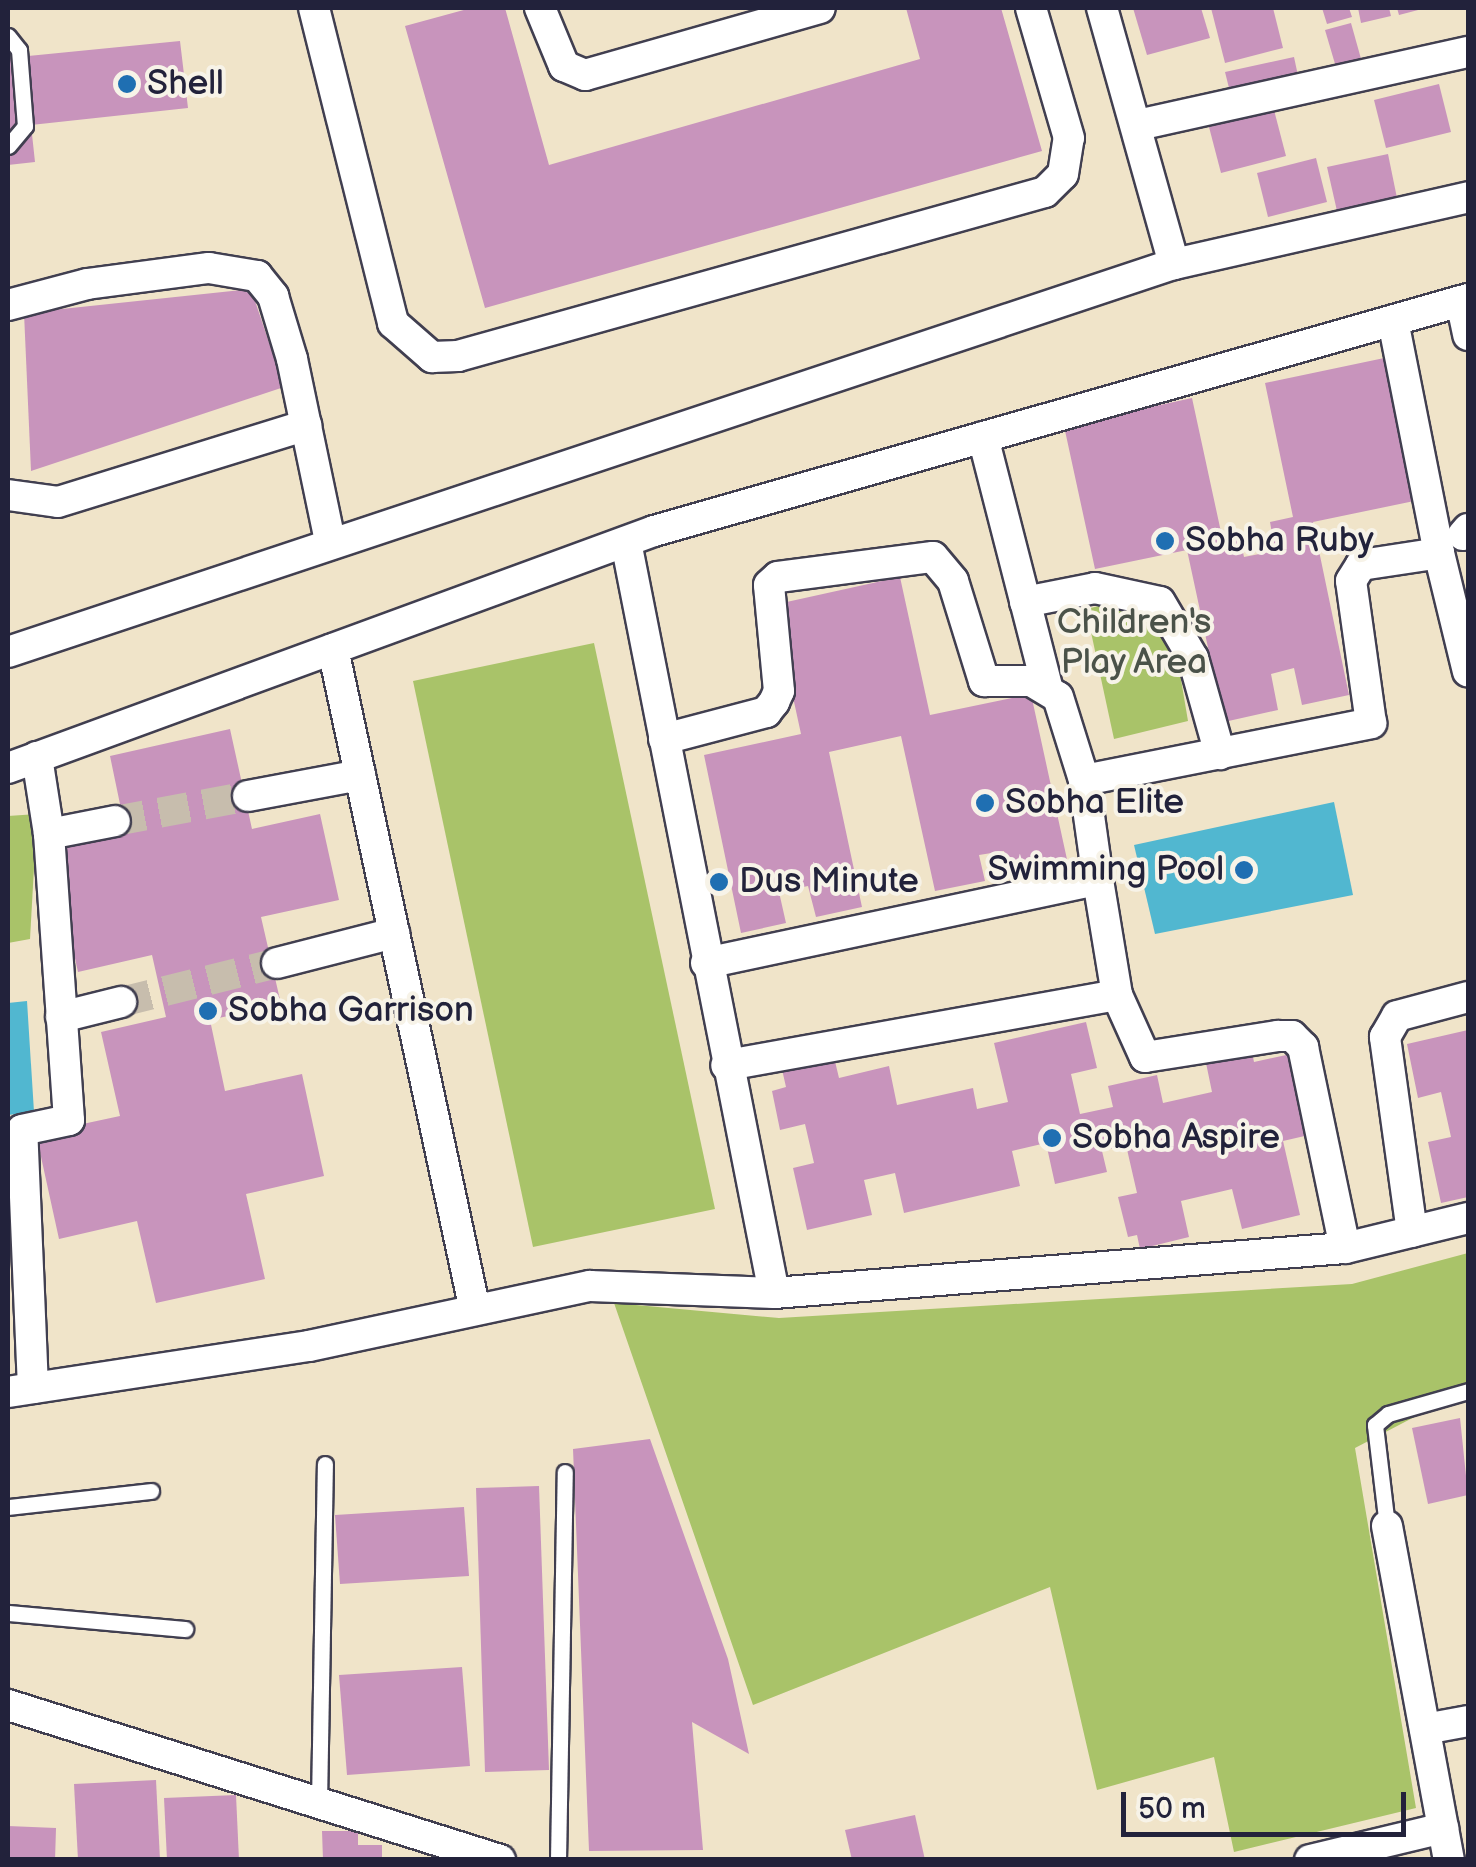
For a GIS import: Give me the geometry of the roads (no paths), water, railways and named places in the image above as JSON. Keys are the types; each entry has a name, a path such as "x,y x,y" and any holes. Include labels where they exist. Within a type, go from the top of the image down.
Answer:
{"street":[{"path":"314,8 393,323 432,357 458,356 1046,192 1063,174 1069,138 1031,8"},
{"path":"540,8 564,66 584,75 820,8"},
{"path":"1102,8 1174,264"},
{"path":"1138,125 1468,52"},
{"path":"8,652 330,541 1174,264 1468,197"},
{"path":"8,306 88,284 192,270 257,276 274,296 330,541"},
{"path":"8,768 626,542 1464,300 1468,336"},
{"path":"1393,320 1457,539 1457,580 1468,672"},
{"path":"8,495 58,502 306,426"},
{"path":"983,437 1047,687 1058,697 1084,780 1117,995 1145,1057 1278,1036 1292,1036 1303,1046 1345,1248"},
{"path":"1084,780 1371,724 1351,581 1361,565 1457,539"},
{"path":"626,542 706,964 774,1292"},
{"path":"664,739 766,712 774,702 779,691 769,585 791,572 933,558 953,580 984,681 1047,687"},
{"path":"1025,602 1095,588 1160,602 1194,658 1220,754"},
{"path":"333,649 474,1310"},
{"path":"38,757 49,834 69,1120 22,1130 20,1390 310,1346 590,1286 774,1292 1345,1248 1468,1218"},
{"path":"248,796 360,775"},
{"path":"49,834 115,821"},
{"path":"706,964 1098,880"},
{"path":"277,963 394,933"},
{"path":"726,1065 1117,995"},
{"path":"1412,1232 1385,1037 1396,1016 1468,997"},
{"path":"61,1017 121,1002"},
{"path":"1386,1526 1449,1860"},
{"path":"8,1705 500,1860"},
{"path":"1425,1728 1468,1720"},
{"path":"1310,1860 1443,1828"}],"lane":[{"path":"8,36 18,50 25,126 8,146"},
{"path":"1386,1526 1375,1426 1388,1414 1468,1391"},
{"path":"318,1802 325,1464"},
{"path":"558,1860 565,1472"},
{"path":"8,1507 151,1491"},
{"path":"8,1612 185,1629"}],"water":[{"name":"Swimming Pool","path":"1334,802 1353,895 1155,934 1134,845"},
{"path":"27,1001 34,1112 8,1115 8,1003"}],"tunnel":[{"path":"115,821 248,796"},
{"path":"121,1002 277,963"}],"place":[{"name":"Shell","path":"127,84"},
{"name":"Sobha Ruby","path":"1165,541"},
{"name":"Sobha Elite","path":"985,803"},
{"name":"Swimming Pool","path":"1244,870"},
{"name":"Dus Minute","path":"719,882"},
{"name":"Sobha Garrison","path":"208,1011"},
{"name":"Sobha Aspire","path":"1052,1138"}],"park label":[{"name":"Children's Play Area","path":"1134,643"}]}
